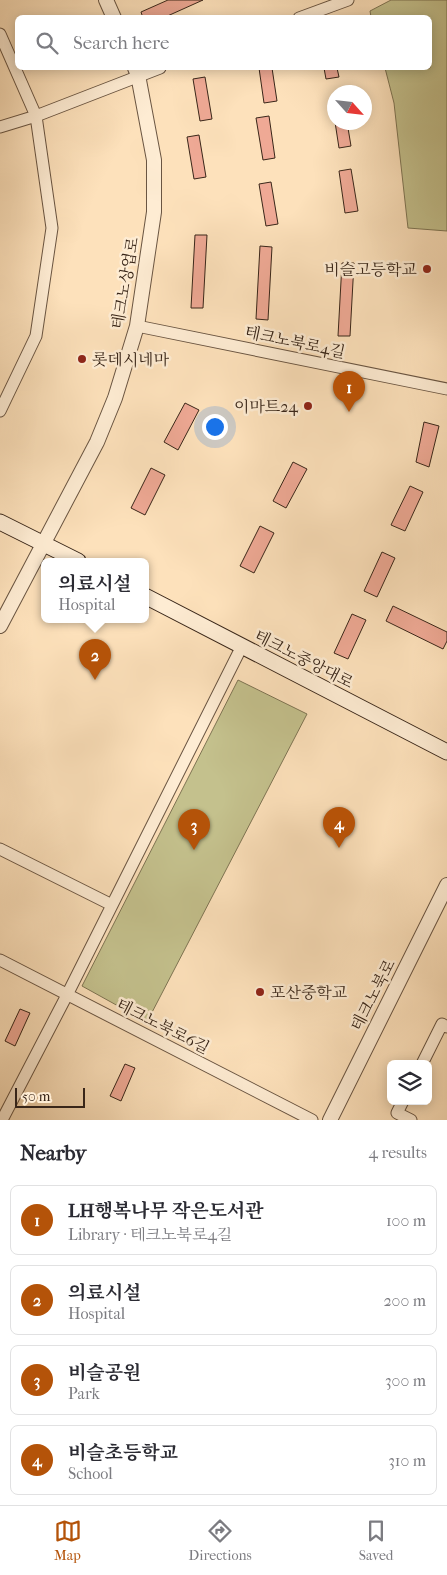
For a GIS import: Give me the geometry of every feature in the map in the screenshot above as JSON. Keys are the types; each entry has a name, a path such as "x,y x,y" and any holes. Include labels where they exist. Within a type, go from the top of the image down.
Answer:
{"main road":[{"path":"0,522 72,558"},
{"name":"테크노중앙대로","path":"149,598 447,752"}],"street":[{"path":"106,0 113,15"},
{"path":"307,15 348,0"},
{"path":"0,34 15,68"},
{"path":"0,411 36,336 52,228 36,116 16,70"},
{"path":"0,127 36,116 137,71"},
{"name":"테크노상업로","path":"0,626 97,442 115,398 137,326 154,212 154,160 137,71"},
{"name":"테크노북로4길","path":"137,326 447,390"},
{"path":"2,1120 67,995 242,646"},
{"path":"0,850 112,905"},
{"name":"테크노북로","path":"330,1120 447,885"},
{"name":"테크노북로6길","path":"0,960 312,1120"},
{"path":"424,1060 442,1024 447,1027"},
{"path":"401,1105 397,1113 411,1120"}],"shaded area":[{"path":"391,0 447,0 447,231 408,228 394,103 386,70 432,70 432,15 371,15 370,11"},
{"path":"238,680 307,714 147,1022 82,986"}],"building":[{"path":"168,0 203,0 170,15 142,15 141,12"},
{"path":"259,70 272,70 277,101 264,103"},
{"path":"324,70 337,70 339,77 326,79"},
{"path":"205,77 212,119 200,121 193,79"},
{"path":"269,116 275,158 263,160 256,118"},
{"path":"336,130 348,130 351,146 339,148"},
{"path":"199,135 206,177 194,179 187,137"},
{"path":"351,169 358,211 345,213 339,171"},
{"path":"271,182 278,224 266,226 259,184"},
{"path":"195,235 207,235 203,308 191,308"},
{"path":"260,246 272,247 268,320 256,319"},
{"path":"342,263 354,263 350,336 338,336"},
{"path":"185,403 199,410 178,450 164,442"},
{"path":"424,422 439,426 429,467 416,462"},
{"path":"293,462 307,469 286,508 273,501"},
{"path":"151,468 165,475 145,515 131,508"},
{"path":"410,486 423,492 405,531 391,525"},
{"path":"260,526 274,533 254,573 240,566"},
{"path":"382,552 395,558 377,597 364,591"},
{"path":"393,606 447,632 447,641 443,649 386,621"},
{"path":"352,614 366,620 348,659 334,653"},
{"path":"20,1009 30,1013 15,1046 5,1041"},
{"path":"125,1064 135,1068 121,1101 110,1096"}],"place":[{"name":"비슬고등학교","path":"427,269"},
{"name":"롯데시네마","path":"82,359"},
{"name":"이마트24","path":"308,406"},
{"name":"LH행복나무 작은도서관","path":"349,412"},
{"name":"의료시설","path":"95,680"},
{"name":"비슬초등학교","path":"339,848"},
{"name":"비슬공원","path":"194,850"},
{"name":"포산중학교","path":"260,992"}]}
